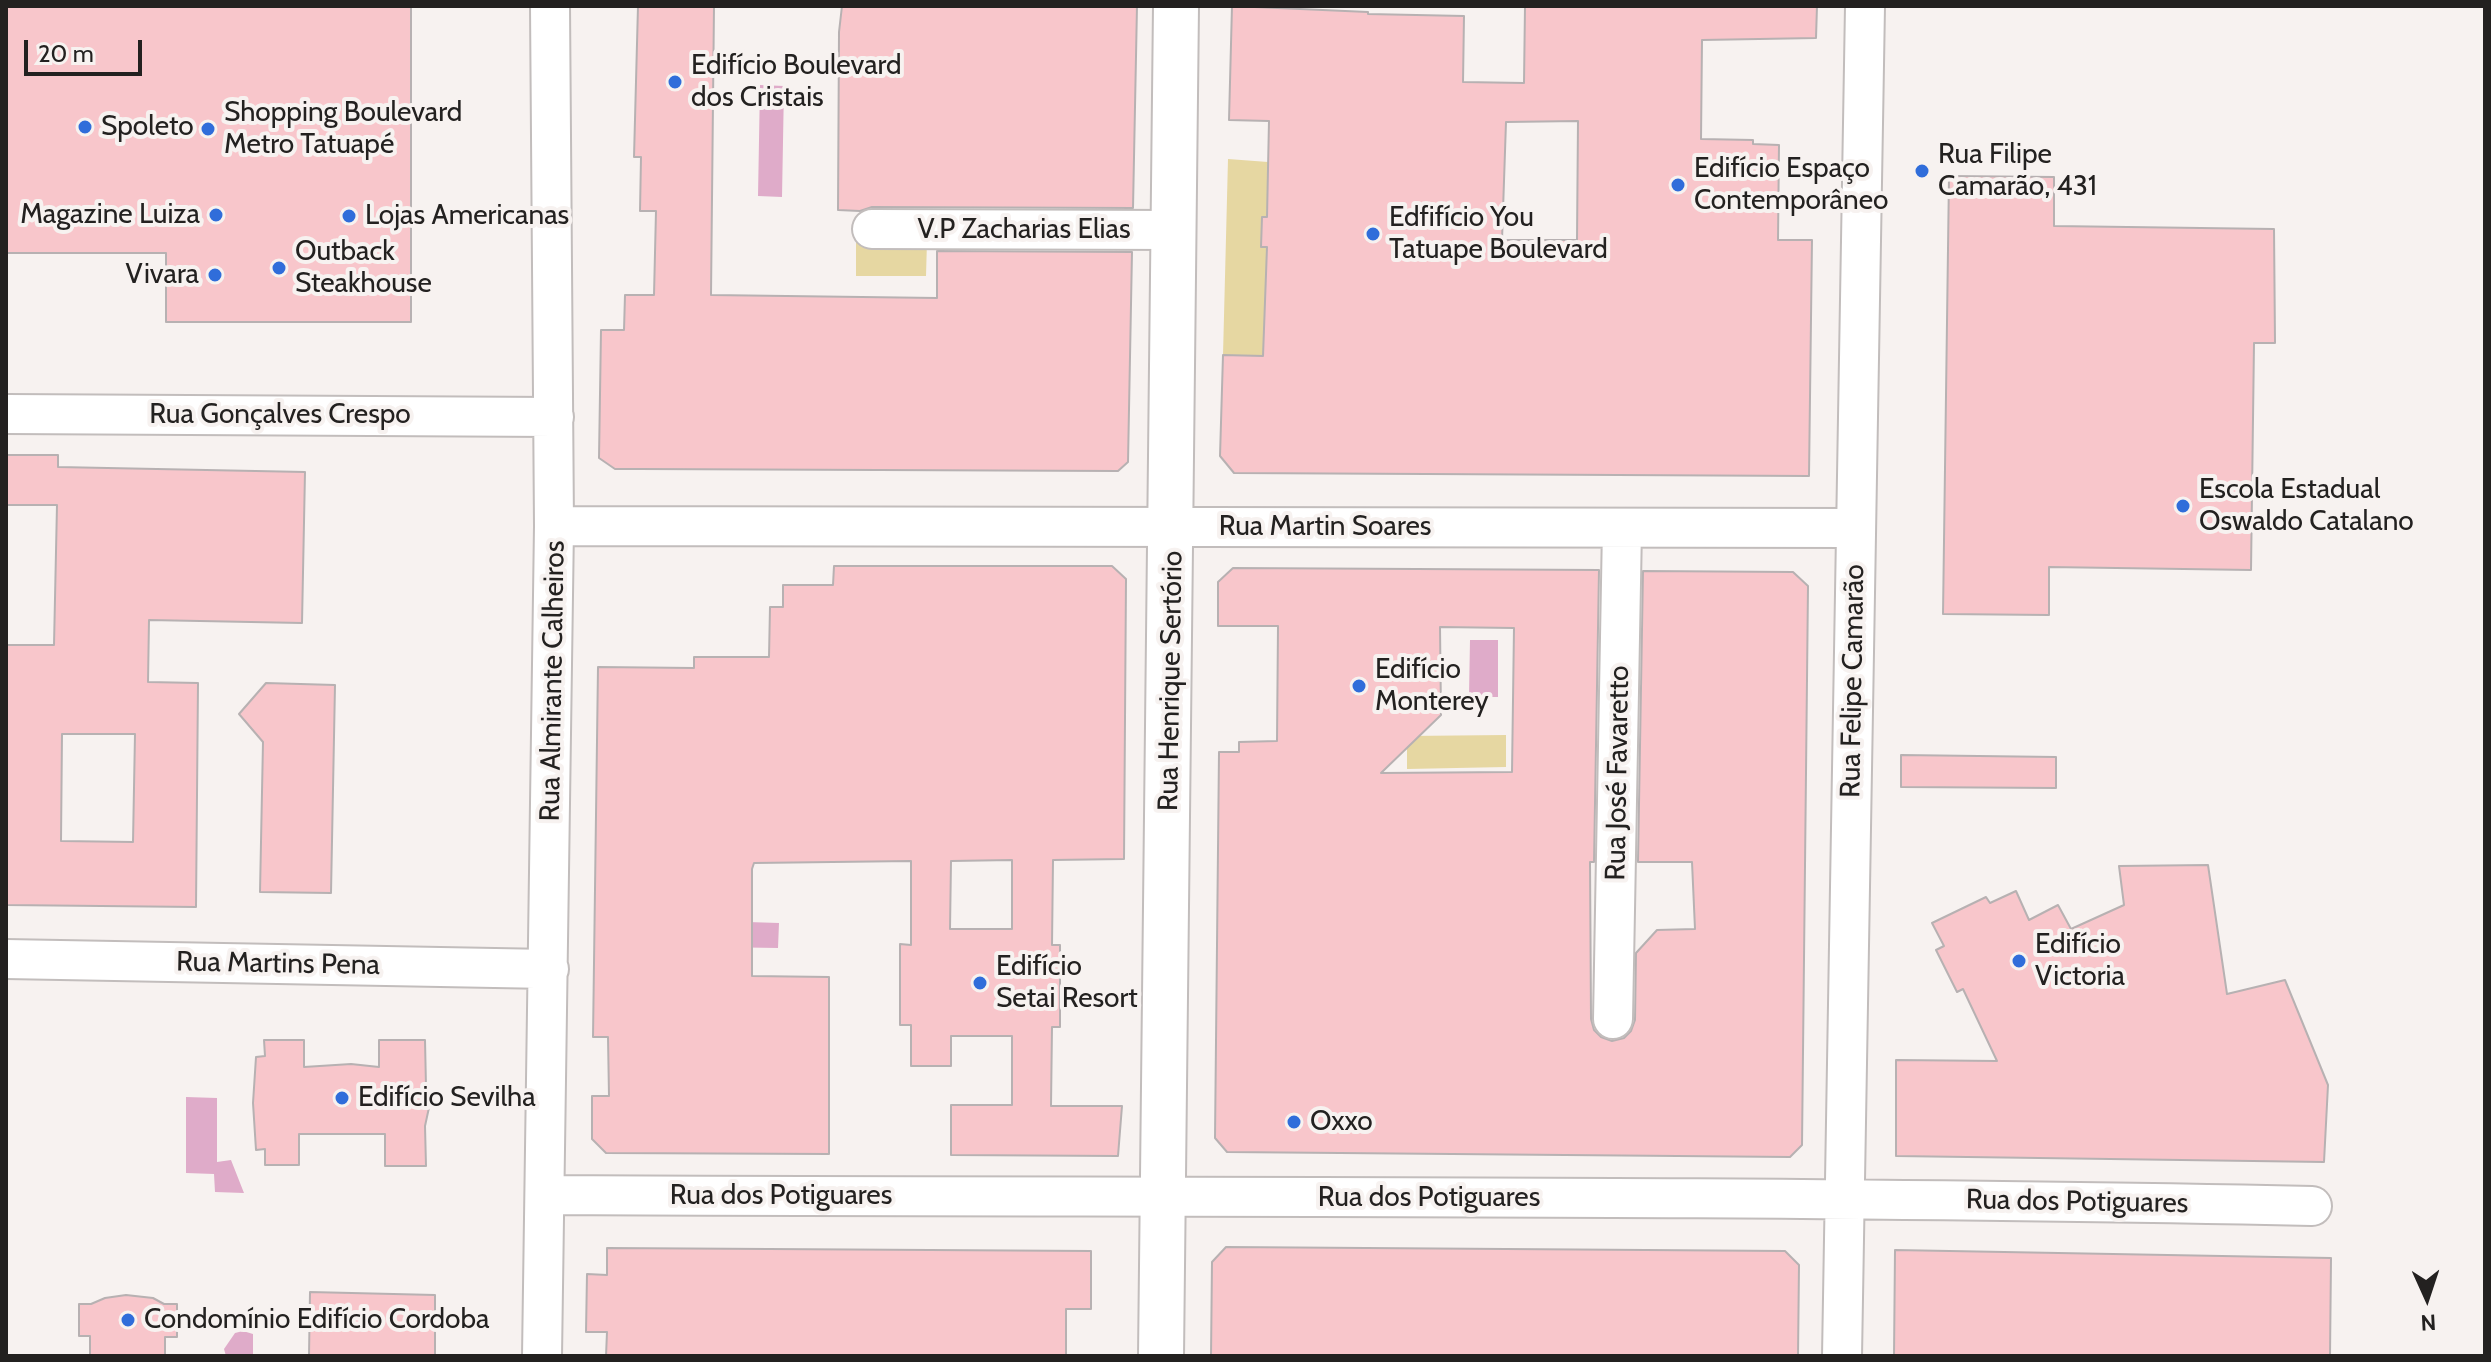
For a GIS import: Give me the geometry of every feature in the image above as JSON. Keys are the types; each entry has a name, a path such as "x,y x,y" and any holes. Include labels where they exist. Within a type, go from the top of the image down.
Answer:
{"street":[{"name":"Rua Almirante Calheiros","path":"542,1356 554,526 550,6"},
{"name":"Rua Henrique Sertório","path":"1161,1356 1173,527 1176,6"},
{"name":"Rua Felipe Camarão","path":"1842,1356 1865,6"},
{"name":"V.P Zacharias Elias","path":"872,229 1175,230"},
{"name":"Rua Gonçalves Crespo","path":"6,414 554,417"},
{"name":"Rua Martin Soares","path":"554,526 1855,528"},
{"name":"Rua José Favaretto","path":"1613,1019 1622,528"},
{"name":"Rua Martins Pena","path":"6,959 549,969"},
{"name":"Rua dos Potiguares","path":"545,1195 1164,1199 1844,1197 2312,1206"}],"shaded area":[{"path":"760,85 784,86 782,197 758,196"},
{"path":"1228,159 1268,162 1267,217 1262,217 1261,246 1267,247 1264,356 1223,355"},
{"path":"856,241 927,241 926,276 856,276"},
{"path":"1470,640 1498,640 1498,697 1469,697"},
{"path":"1506,735 1506,767 1407,769 1407,736"},
{"path":"716,921 779,923 778,948 716,947"},
{"path":"186,1097 217,1098 217,1162 231,1160 244,1193 215,1192 214,1174 186,1173"},
{"path":"243,1331 253,1334 253,1356 226,1356 224,1349 235,1333"}],"building":[{"name":"Shopping Boulevard Metro Tatuapé","path":"6,6 411,6 411,322 166,322 166,253 6,253"},
{"path":"638,6 714,6 711,295 937,298 937,251 1132,252 1128,462 1118,471 615,469 599,458 601,330 624,330 625,295 654,295 656,211 640,211 641,157 634,157"},
{"path":"842,6 1137,6 1133,208 872,207 860,211 838,210 839,32"},
{"path":"1232,6 1464,16 1463,82 1524,83 1525,6 1817,6 1816,38 1702,40 1701,139 1753,140 1753,144 1779,145 1778,240 1812,240 1809,476 1234,473 1220,456 1223,355 1263,356 1267,247 1261,247 1262,217 1267,217 1269,121 1229,120","holes":["1578,121 1577,240 1502,240 1506,122"]},
{"path":"1949,176 2054,177 2054,226 2274,229 2275,343 2254,343 2251,570 2049,567 2049,615 1943,614"},
{"path":"6,455 58,455 58,467 305,472 302,623 149,620 148,682 198,683 196,907 6,905 6,645 54,645 57,505 6,505","holes":["62,734 135,734 133,842 61,841"]},
{"path":"834,566 1112,566 1126,579 1124,859 1053,860 1052,945 1060,945 1060,1027 1052,1027 1051,1106 1122,1106 1118,1156 951,1155 951,1105 1012,1105 1012,1036 951,1036 951,1066 911,1066 911,1025 900,1025 900,944 911,945 911,861 754,863 752,869 752,976 829,977 829,1154 606,1153 592,1139 592,1096 609,1096 608,1037 593,1037 598,667 694,668 694,657 769,657 770,607 783,607 783,585 833,585","holes":["1012,860 1012,929 950,929 951,861"]},
{"path":"1233,568 1599,570 1594,862 1590,862 1591,1019 1594,1030 1612,1041 1624,1038 1635,1020 1636,953 1657,930 1695,929 1692,862 1638,862 1643,571 1793,572 1808,586 1802,1145 1790,1157 1227,1152 1215,1138 1219,752 1239,752 1239,742 1277,741 1278,626 1218,626 1218,582","holes":["1440,627 1514,628 1512,772 1381,773 1441,715"]},
{"path":"266,683 335,685 331,893 260,892 263,742 239,714"},
{"path":"1901,755 2056,757 2056,788 1901,787"},
{"path":"2208,865 2227,994 2285,980 2328,1085 2324,1162 1896,1156 1896,1060 1997,1061 1963,989 1957,992 1936,950 1944,946 1932,923 1986,897 1990,903 2016,891 2029,920 2058,905 2071,929 2124,905 2119,866"},
{"name":"Edifício Sevilha","path":"264,1040 304,1040 304,1067 351,1064 379,1067 379,1040 425,1040 426,1087 430,1094 425,1126 426,1166 385,1166 385,1134 299,1134 299,1165 265,1165 265,1149 256,1150 253,1103 256,1057 265,1056"},
{"path":"1226,1247 1785,1251 1799,1265 1798,1356 1211,1356 1212,1262"},
{"path":"607,1248 1091,1251 1091,1309 1066,1309 1066,1356 606,1356 607,1332 586,1332 587,1274 607,1275"},
{"path":"1895,1250 2331,1258 2330,1356 1894,1356"},
{"path":"310,1292 435,1295 435,1356 309,1356"},
{"name":"Condomínio Edifício Cordoba","path":"126,1295 177,1304 177,1337 165,1337 165,1356 90,1356 90,1336 79,1336 79,1304"}],"place":[{"name":"Edifício Boulevard dos Cristais","path":"675,82"},
{"name":"Spoleto","path":"85,127"},
{"name":"Shopping Boulevard Metro Tatuapé","path":"208,129"},
{"name":"Rua Filipe Camarão, 431","path":"1922,171"},
{"name":"Edifício Espaço Contemporâneo","path":"1678,185"},
{"name":"Magazine Luiza","path":"216,215"},
{"name":"Lojas Americanas","path":"349,216"},
{"name":"Edfifício You Tatuape Boulevard","path":"1373,234"},
{"name":"Outback Steakhouse","path":"279,268"},
{"name":"Vivara","path":"215,275"},
{"name":"Escola Estadual Oswaldo Catalano","path":"2183,506"},
{"name":"Edifício Monterey","path":"1359,686"},
{"name":"Edifício Victoria","path":"2019,961"},
{"name":"Edifício Setai Resort","path":"980,983"},
{"name":"Edifício Sevilha","path":"342,1098"},
{"name":"Oxxo","path":"1294,1122"},
{"name":"Condomínio Edifício Cordoba","path":"128,1320"}]}
